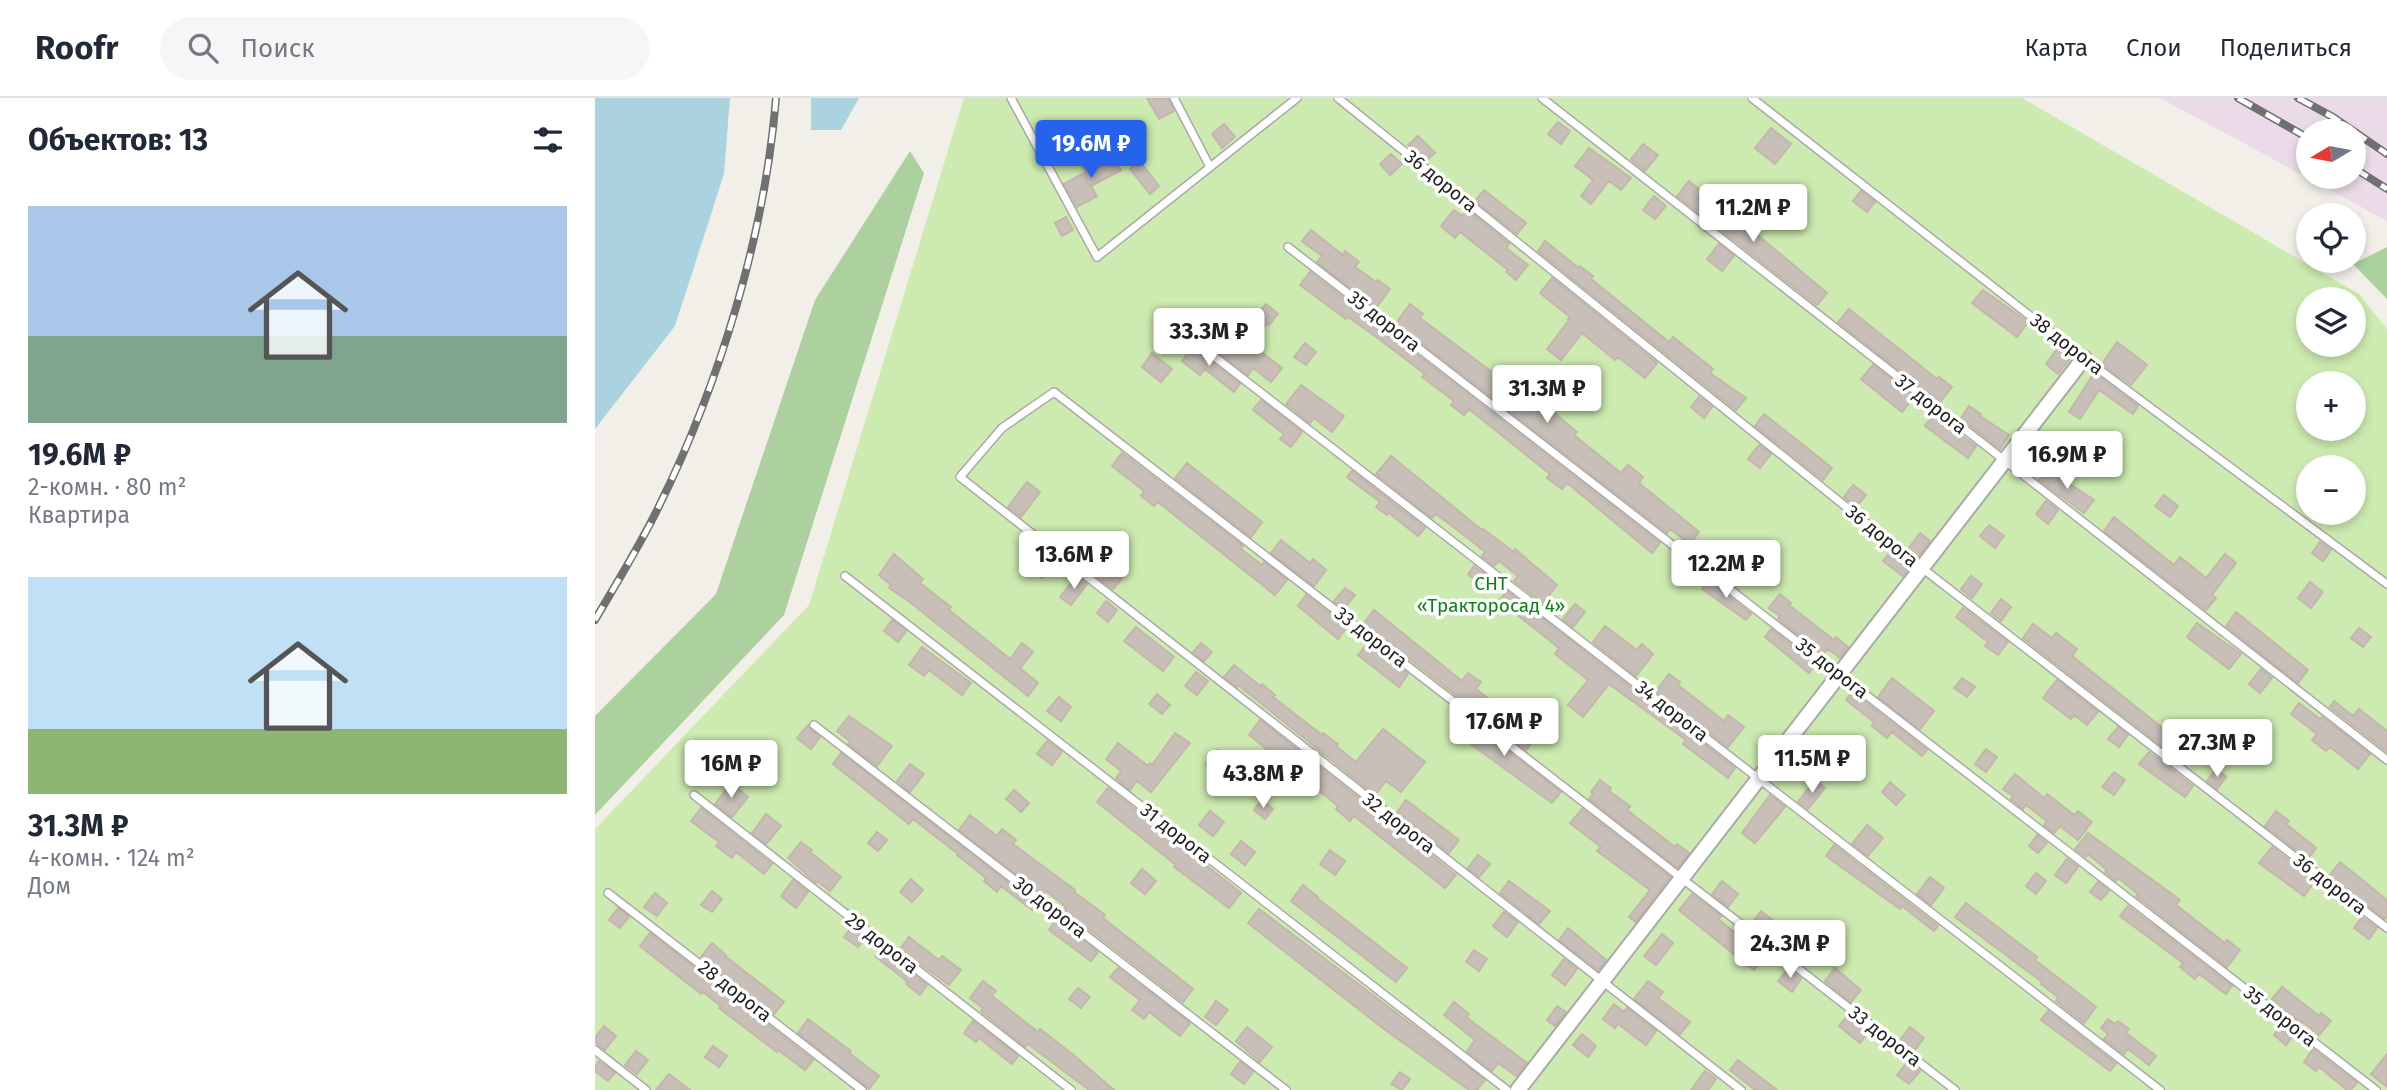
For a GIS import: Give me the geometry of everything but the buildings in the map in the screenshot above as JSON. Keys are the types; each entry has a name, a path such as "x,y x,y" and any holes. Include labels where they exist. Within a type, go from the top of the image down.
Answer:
{"street":[{"path":"1518,1090 2084,358"}],"lane":[{"path":"1010,98 1097,257 1297,98"},
{"path":"1174,98 1210,167"},
{"name":"36 дорога","path":"1338,98 1922,568 2387,928"},
{"name":"37 дорога","path":"1542,98 2387,760"},
{"name":"38 дорога","path":"1752,98 2084,358 2387,584"},
{"name":"35 дорога","path":"1288,247 2376,1090"},
{"name":"34 дорога","path":"1184,333 2160,1090"},
{"name":"33 дорога","path":"960,477 1002,428 1054,392 1955,1090"},
{"name":"32 дорога","path":"960,477 1741,1090"},
{"name":"31 дорога","path":"845,576 1507,1090"},
{"name":"30 дорога","path":"814,725 1286,1090"},
{"name":"29 дорога","path":"694,795 1071,1090"},
{"name":"28 дорога","path":"608,893 862,1090"},
{"path":"595,1050 646,1090"}],"shaded area":[{"path":"2160,98 2387,98 2387,221 2366,210 2366,203 2354,203 2328,189 2366,189 2366,119 2296,119 2296,172"}],"green space":[{"name":"СНТ «Тракторосад 4»","path":"964,98 2022,98 2296,257 2296,273 2323,273 2347,287 2296,287 2296,357 2366,357 2366,303 2387,329 2387,1090 595,1090 595,829 809,605"},
{"path":"910,151 924,173 784,615 595,815 595,716 716,594 815,300"},
{"path":"2387,247 2387,299 2362,273 2366,273 2366,258"}],"water":[{"path":"595,98 730,98 724,174 675,326 595,429"},
{"path":"811,98 859,98 841,130 811,130"}],"railway":[{"path":"595,620 660,504 682,457 720,358 762,202 776,98"},
{"path":"2238,98 2296,131"},
{"path":"2298,98 2333,117 2387,154"},
{"path":"2366,176 2387,189"}]}
